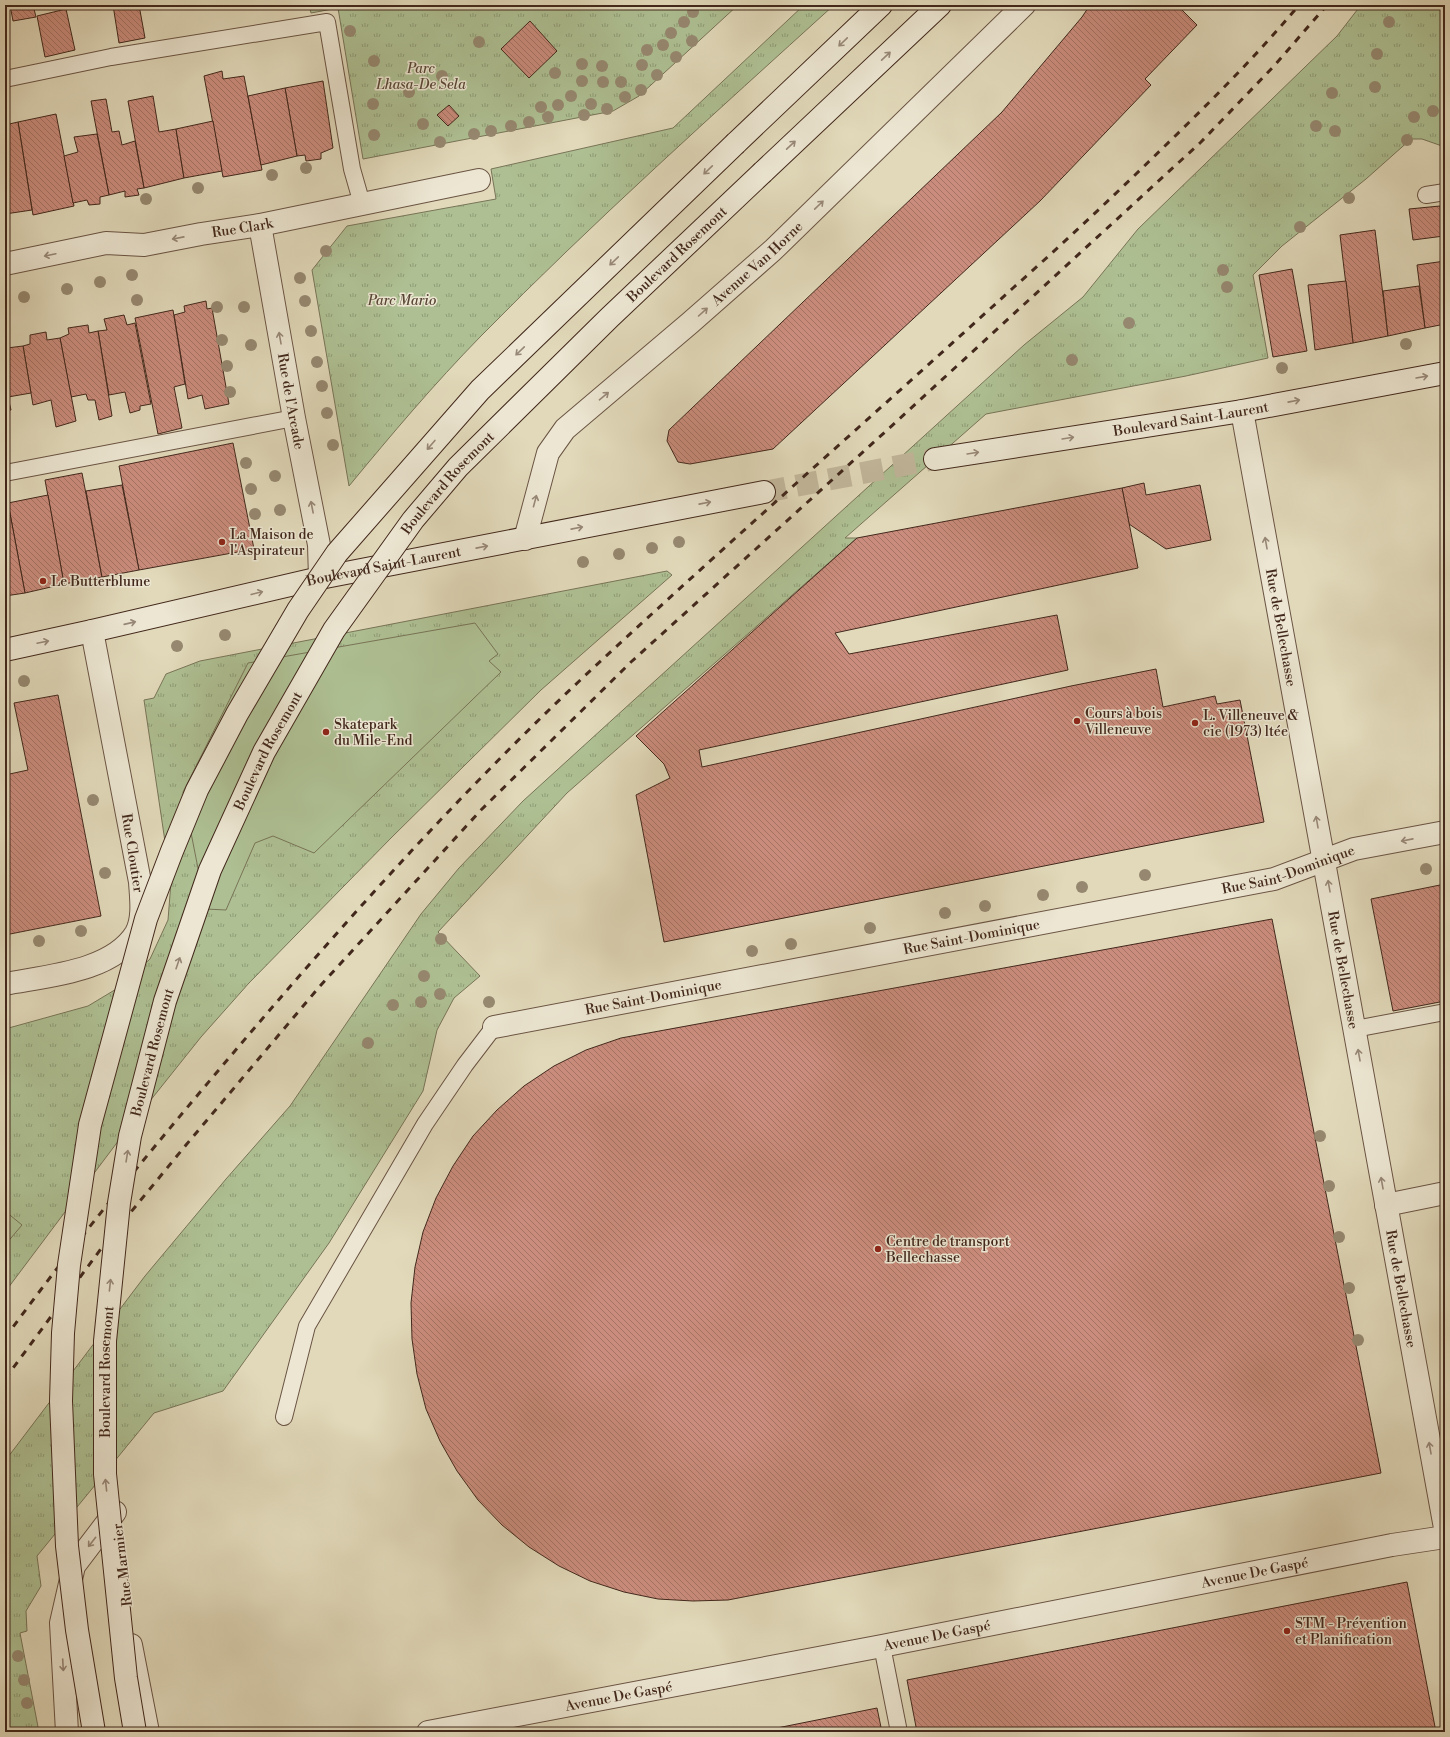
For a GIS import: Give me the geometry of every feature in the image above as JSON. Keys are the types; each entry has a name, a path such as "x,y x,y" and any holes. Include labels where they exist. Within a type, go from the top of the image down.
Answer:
{"street":[{"path":"94,1732 77,1630 67,1546 61,1401 63,1333 69,1265 90,1124 146,919 197,790 237,714 298,610 337,553 480,390 881,5"},
{"name":"Boulevard Rosemont","path":"135,1732 126,1678 105,1474 105,1341 119,1203 130,1136 165,1001 210,870 264,752 334,630 413,520 464,461 609,318 940,5"},
{"name":"Avenue Van Horne","path":"525,539 548,453 565,429 773,250 1024,5"},
{"name":"Rue Clark","path":"5,264 106,243 144,245 200,234 260,225 480,180"},
{"name":"Rue de l'Arcade","path":"260,225 294,418 319,545 320,578"},
{"name":"Boulevard Saint-Laurent","path":"935,459 1242,411 1445,373"},
{"name":"Rue de Bellechasse","path":"1242,411 1445,1528"},
{"name":"Boulevard Saint-Laurent","path":"5,650 320,578 764,492"},
{"name":"Rue Cloutier","path":"5,984 72,971 98,964 122,949 136,932 142,910 140,882 92,631"},
{"name":"Rue Saint-Dominique","path":"494,1027 1274,879 1354,849 1445,832"},
{"path":"1386,1205 1445,1193"},
{"name":"Rue Marmier","path":"67,1732 61,1623 74,1566 115,1512 132,1648 148,1732"},
{"name":"Avenue De Gaspé","path":"428,1732 467,1729 1445,1536"}],"lane":[{"path":"5,79 111,57 327,22 352,169 362,204"},
{"path":"1426,196 1445,192"},
{"path":"5,473 294,418"},
{"path":"1354,1029 1445,1012"},
{"path":"284,1418 307,1326 425,1124 464,1065 494,1027"},
{"path":"882,1646 899,1732"}],"green space":[{"name":"Parc Lhasa-De Sela","path":"309,5 738,5 639,96 613,111 363,159 338,8 311,13"},
{"name":"Parc Mario","path":"804,5 834,5 655,168 524,293 446,373 349,486 312,270 347,226 496,199 491,169 673,128"},
{"path":"1361,5 1445,5 1445,147 1422,139 1411,139 1366,179 1282,246 1253,275 1268,358 1186,376 986,414 845,538 857,538 567,793 438,932 480,976 454,998 437,1030 423,1091 329,1243 223,1391 154,1413 37,1556 41,1586 26,1611 27,1631 20,1633 39,1732 5,1732 5,1461 145,1276 226,1179 290,1106 421,914 459,868 523,801 1024,345 1083,297 1138,229 1337,36"},
{"path":"667,571 672,575 541,690 391,838 249,983 201,1037 122,1136 5,1292 5,1029 88,1006 118,988 150,959 168,920 171,882 144,700 154,698 166,674 200,661"},
{"name":"Skatepark du Mile-End","path":"475,623 498,654 489,661 501,672 314,853 273,836 255,843 226,910 206,909 183,792 248,663"},
{"path":"5,1211 22,1225 5,1245"}],"building":[{"path":"10,5 33,5 36,17 13,21"},
{"path":"113,5 139,5 145,38 119,43"},
{"path":"1090,5 1177,5 1197,25 1145,79 1151,85 1040,201 773,449 690,464 678,462 667,441 669,430 1002,112 1082,17"},
{"path":"66,9 75,50 45,57 37,16"},
{"path":"530,21 557,51 529,78 501,49"},
{"path":"222,71 223,79 244,76 262,170 223,177 204,76"},
{"path":"323,81 333,148 321,153 321,159 306,161 305,155 297,156 285,88"},
{"path":"285,88 297,156 261,165 248,96"},
{"path":"153,96 159,132 176,129 184,178 144,188 128,101"},
{"path":"106,99 112,132 119,131 122,145 135,141 144,188 137,189 139,195 125,197 125,191 109,195 91,101"},
{"path":"449,105 459,116 448,126 437,115"},
{"path":"56,114 74,206 33,215 18,122"},
{"path":"213,121 222,171 184,178 176,129"},
{"path":"18,122 32,210 5,214 5,125"},
{"path":"97,134 109,195 100,197 100,204 89,205 87,200 73,203 64,156 78,152 74,137"},
{"path":"1440,206 1444,236 1413,240 1409,209"},
{"path":"1375,230 1388,336 1353,343 1340,235"},
{"path":"1445,261 1445,324 1425,328 1417,265"},
{"path":"1292,269 1307,351 1273,357 1259,275"},
{"path":"1346,281 1353,343 1315,350 1308,285"},
{"path":"1419,286 1425,328 1388,336 1383,291"},
{"path":"206,301 207,309 212,308 229,404 205,409 202,395 188,399 174,315 185,312 184,306"},
{"path":"173,310 185,384 174,387 182,428 158,434 135,318"},
{"path":"124,315 127,325 135,323 151,404 140,406 140,410 130,413 125,392 109,395 98,331 107,330 104,319"},
{"path":"88,325 89,333 98,331 112,416 99,420 95,400 88,400 86,394 71,397 60,338 69,334 68,328"},
{"path":"46,332 47,340 60,338 76,421 56,427 51,400 33,405 23,346 30,344 30,335"},
{"path":"5,343 7,348 23,346 31,393 8,397 11,410 5,411"},
{"path":"233,443 254,549 139,570 119,466"},
{"path":"82,473 102,577 64,584 45,480"},
{"path":"1144,483 1146,495 1200,485 1211,540 1166,549 1129,524 1122,488"},
{"path":"122,485 139,570 102,577 86,491"},
{"name":"Cours à bois Villeneuve","path":"1122,488 1138,568 835,633 849,654 1057,615 1068,670 699,750 702,767 1071,686 1156,669 1163,707 1215,696 1217,704 1240,700 1264,822 664,942 636,795 670,778 664,764 636,736 857,538"},
{"path":"48,495 64,584 25,593 8,503"},
{"path":"8,503 25,593 5,596 5,504"},
{"path":"58,695 101,916 5,935 5,775 28,770 14,703"},
{"path":"1445,884 1445,1001 1393,1011 1371,899"},
{"name":"Centre de transport Bellechasse","path":"1272,919 1381,1473 728,1600 693,1601 658,1599 624,1592 590,1581 559,1566 529,1547 502,1525 478,1500 457,1471 440,1441 426,1409 417,1374 412,1339 411,1303 415,1267 423,1232 436,1198 453,1166 473,1136 497,1110 524,1086 554,1066 586,1050 621,1038"},
{"name":"STM - Prévention et Planification","path":"1407,1582 1436,1732 917,1732 907,1680"},
{"path":"877,1708 882,1732 757,1732"}],"tunnel":[{"path":"764,492 935,459"}],"railway":[{"path":"5,1338 94,1221 219,1070 335,935 466,793 511,747 604,658 1073,234 1220,91 1252,58 1299,5"},
{"path":"5,1379 103,1246 186,1145 320,986 481,810 631,662 885,432 1201,142 1274,66 1327,5"}],"place":[{"name":"La Maison de l'Aspirateur","path":"222,542"},
{"name":"Le Butterblume","path":"43,581"},
{"name":"Cours à bois Villeneuve","path":"1077,721"},
{"name":"L. Villeneuve & cie (1973) ltée","path":"1195,723"},
{"name":"Skatepark du Mile-End","path":"326,732"},
{"name":"Centre de transport Bellechasse","path":"878,1249"},
{"name":"STM - Prévention et Planification","path":"1287,1631"}]}
